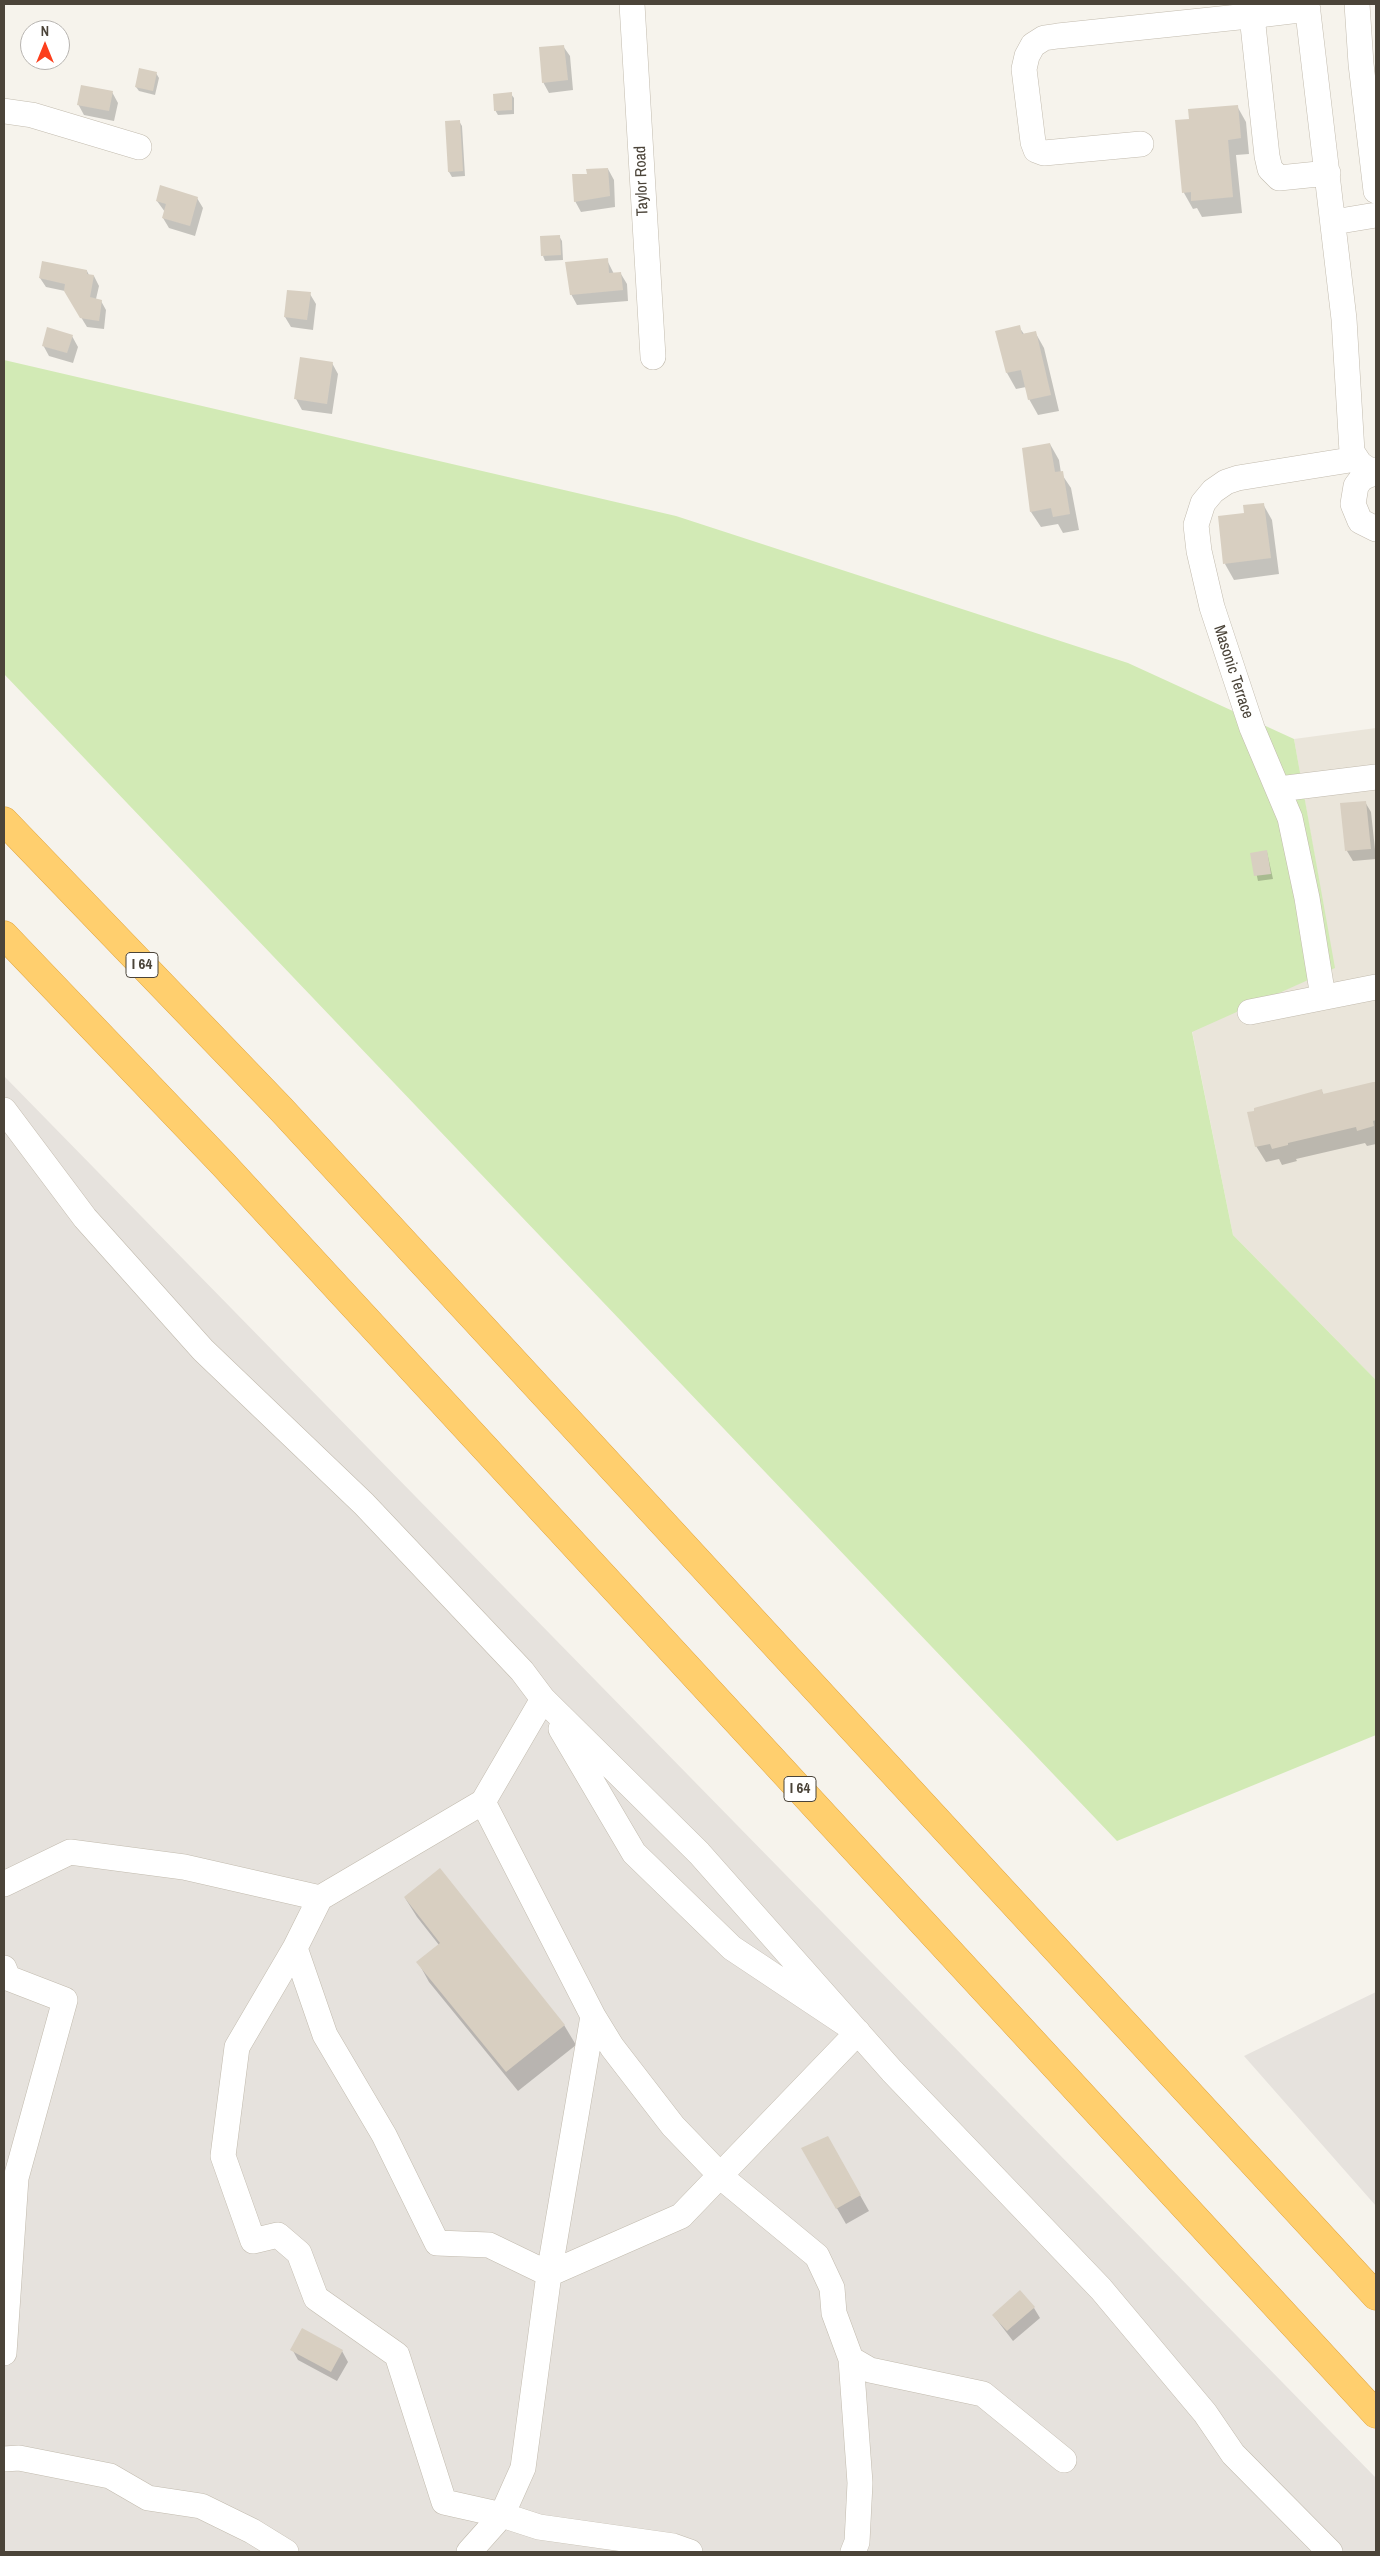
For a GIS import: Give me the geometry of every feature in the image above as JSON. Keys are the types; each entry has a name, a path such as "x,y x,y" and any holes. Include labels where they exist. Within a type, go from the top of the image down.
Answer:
{"highway":[{"name":"I 64","path":"4,821 287,1116 1376,2296"},
{"name":"I 64","path":"4,935 236,1179 1376,2414"}],"street":[{"name":"Taylor Road","path":"632,4 653,357"},
{"path":"1357,4 1361,64 1376,191"},
{"path":"1141,144 1044,153 1036,150 1033,142 1024,69 1026,56 1033,45 1044,38 1058,36 1258,15 1307,6 1334,222 1349,374 1349,433 1352,452 1370,467 1356,486 1353,504 1360,520 1376,529"},
{"path":"1258,15 1253,25 1266,156 1270,169 1279,178 1328,173"},
{"path":"4,111 32,115 139,147"},
{"path":"1334,222 1376,215"},
{"name":"Masonic Terrace","path":"1322,997 1307,898 1290,818 1252,728 1212,607 1199,551 1196,525 1203,503 1213,491 1226,482 1238,478 1370,467"},
{"path":"1279,789 1376,777"},
{"path":"1250,1012 1376,987"},
{"path":"4,1110 85,1218 203,1350 364,1504 522,1671 544,1699 699,1853 892,2071 1101,2290 1205,2413 1233,2454 1330,2552"},
{"path":"544,1699 483,1802 320,1898 295,1948 237,2047 224,2156 253,2241 278,2235 299,2253 316,2298 397,2355 444,2502 502,2515 539,2528 673,2546 690,2552"},
{"path":"544,1699 634,1853 732,1948 858,2032"},
{"path":"483,1802 593,2016 612,2047 674,2126 720,2174 817,2256 832,2288 834,2313 851,2359 860,2482 857,2542 853,2552"},
{"path":"4,1884 70,1852 184,1867 320,1898"},
{"path":"295,1948 325,2035 384,2135 437,2242 489,2245 549,2274 681,2216 858,2032"},
{"path":"4,1968 8,1978 65,2000 16,2178 4,2353"},
{"path":"469,2552 502,2515 523,2468 549,2274 593,2016"},
{"path":"851,2359 870,2370 983,2394 1064,2460"},
{"path":"4,2459 19,2458 110,2476 148,2498 201,2506 252,2531 286,2552"}],"shaded area":[{"path":"1376,728 1376,1380 1233,1235 1192,1031 1334,968 1294,739"},
{"path":"4,1076 1376,2478 1376,2552 4,2552"},
{"path":"1376,1992 1376,2206 1244,2056"}],"green space":[{"path":"4,360 676,516 1128,663 1294,739 1335,968 1192,1032 1233,1235 1376,1380 1376,1735 1117,1841 4,674"}],"building":[{"path":"564,45 568,80 542,83 539,47"},
{"path":"139,68 157,72 153,91 135,87"},
{"path":"81,85 113,91 109,111 77,105"},
{"path":"512,92 512,110 494,111 493,94"},
{"path":"1238,105 1241,138 1228,140 1233,197 1191,201 1191,192 1182,193 1175,120 1189,119 1188,109"},
{"path":"460,120 463,171 448,172 445,121"},
{"path":"608,168 610,196 574,202 572,174 587,174 586,169"},
{"path":"160,185 198,197 190,226 162,218 166,204 156,201"},
{"path":"560,235 561,255 541,256 540,236"},
{"path":"608,258 609,273 621,272 623,290 570,295 565,262"},
{"path":"42,261 87,270 87,274 94,275 90,297 102,300 99,321 80,318 64,291 65,284 39,278"},
{"path":"287,290 311,292 307,320 284,317"},
{"path":"1020,325 1022,334 1036,331 1051,395 1028,400 1021,370 1006,373 995,331"},
{"path":"47,327 73,335 67,353 42,346"},
{"path":"300,357 333,362 327,404 294,399"},
{"path":"1050,443 1055,472 1063,471 1070,514 1053,517 1051,508 1030,512 1022,448"},
{"path":"1264,503 1271,558 1223,564 1218,516 1244,513 1243,505"},
{"path":"1366,801 1371,849 1345,851 1340,803"},
{"path":"1267,850 1271,874 1254,876 1250,853"},
{"path":"1376,1082 1376,1120 1373,1121 1374,1126 1357,1131 1356,1127 1288,1143 1288,1145 1272,1149 1270,1144 1255,1147 1247,1112 1254,1111 1254,1108 1322,1089 1323,1094"},
{"path":"440,1868 565,2025 506,2072 416,1962 440,1943 404,1897"},
{"path":"828,2136 861,2195 836,2209 801,2148"},
{"path":"1020,2290 1035,2307 1007,2331 992,2315"},
{"path":"302,2328 343,2350 331,2372 290,2350"}]}
